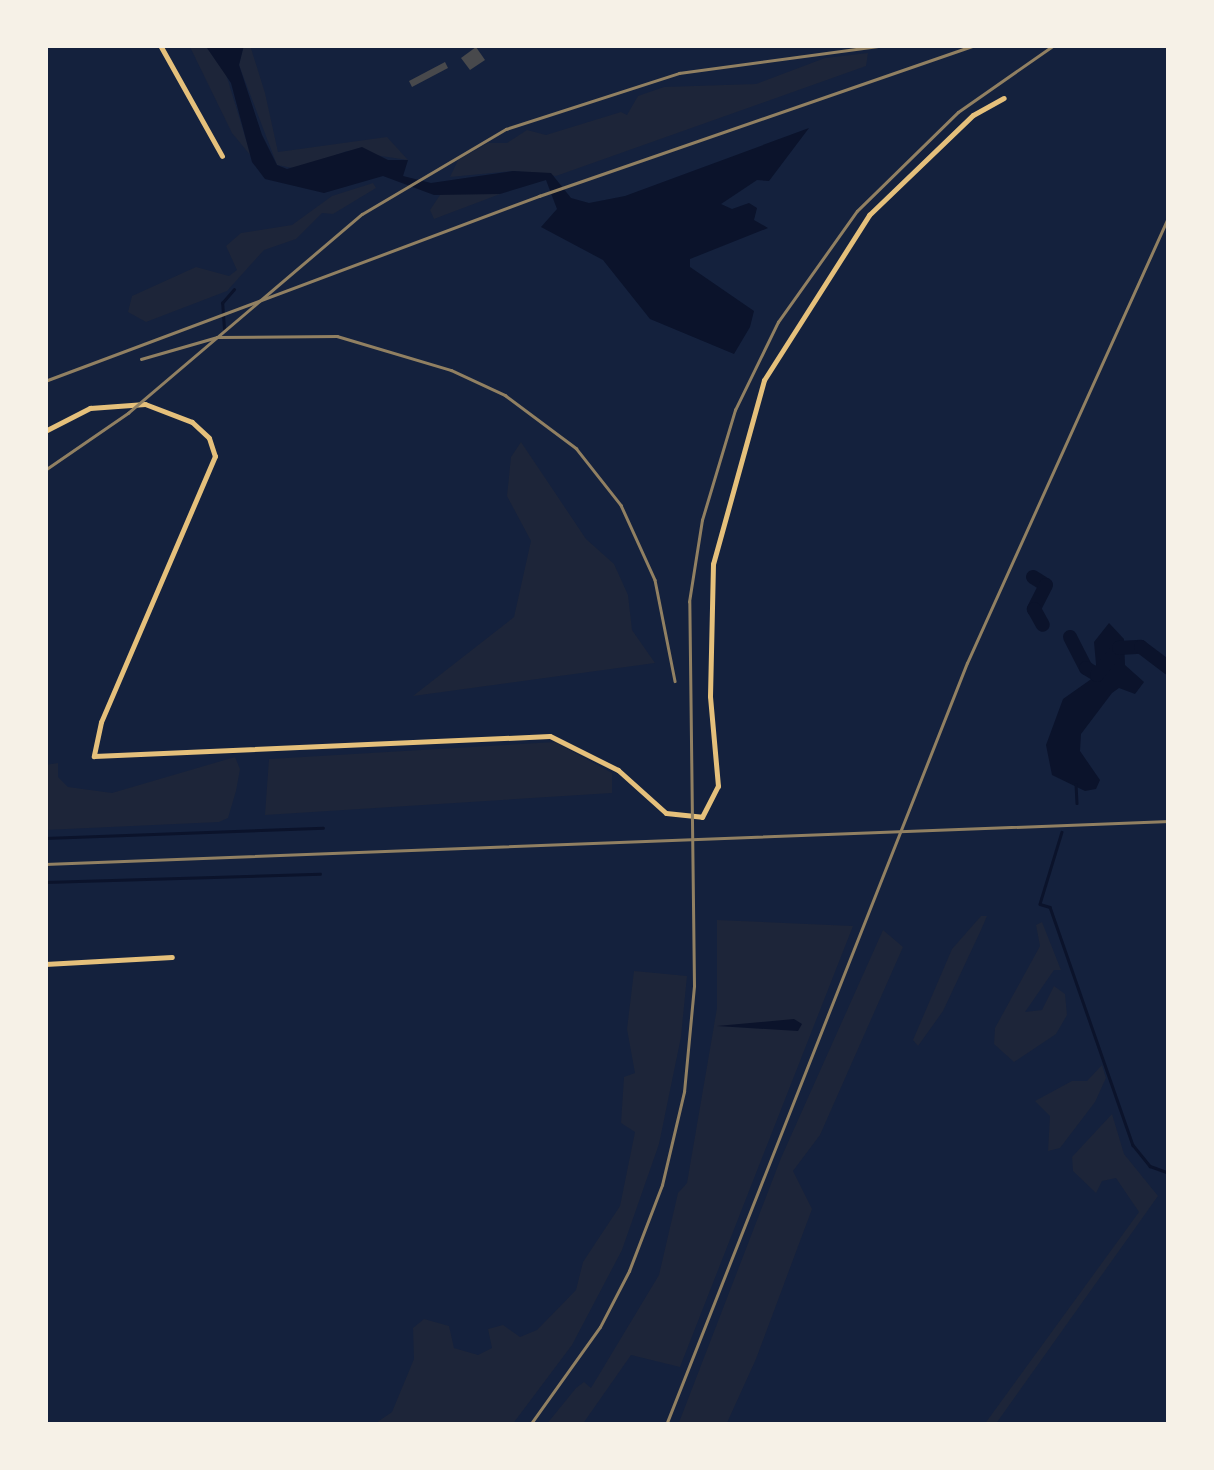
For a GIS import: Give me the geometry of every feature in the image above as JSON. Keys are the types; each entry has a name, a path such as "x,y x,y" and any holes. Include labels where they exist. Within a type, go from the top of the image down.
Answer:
{"street":[{"path":"160,45 222,156"},
{"path":"45,431 90,408 145,404 192,422 208,438 215,456 101,722 94,756 550,736 618,770 666,813 702,817 718,786 710,696 713,564 764,380 869,216 973,114 1004,98"},
{"path":"45,964 172,957"}],"shaded area":[{"path":"189,45 205,45 226,74 251,156 232,133"},
{"path":"205,45 244,45 239,65 262,135 277,165 287,169 362,147 388,160 408,160 403,176 431,183 513,171 551,173 571,198 589,203 625,196 809,128 769,181 757,180 721,204 732,209 749,203 757,208 754,220 768,228 690,259 690,267 754,311 750,327 734,354 650,319 603,260 541,227 557,209 546,180 500,194 434,195 383,176 324,193 265,179 252,162 231,83"},
{"path":"244,45 250,45 278,152 387,137 408,160 347,151 298,169 277,165 239,65"},
{"path":"868,53 866,66 556,176 513,171 450,177 458,160 488,143 507,143 527,130 546,135 621,112 627,115 638,96 664,87 756,84 825,58"},
{"path":"373,183 376,188 333,214 322,213 296,239 264,250 227,291 146,322 128,312 132,296 196,267 229,276 237,270 226,246 241,233 292,225 332,196"},
{"path":"442,192 500,194 434,219 430,210"},
{"path":"521,442 586,539 614,564 628,595 632,630 655,663 413,696 514,617 531,541 507,496 511,457"},
{"path":"1109,623 1124,639 1125,665 1144,682 1135,694 1119,688 1112,693 1081,734 1080,751 1100,780 1096,789 1085,791 1052,775 1046,745 1063,699 1097,675 1094,642"},
{"path":"555,742 612,773 612,793 265,815 269,759"},
{"path":"235,757 240,769 236,791 228,818 219,822 45,830 45,765 58,763 58,777 68,787 112,793"},
{"path":"981,916 987,916 943,1011 918,1046 913,1040 952,949"},
{"path":"717,920 853,926 680,1367 631,1355 582,1425 546,1425 576,1388 584,1382 591,1388 659,1275 678,1193 687,1183 717,1008"},
{"path":"1042,922 1061,970 1054,970 1025,1012 1042,1010 1054,986 1065,994 1067,1015 1056,1034 1014,1062 994,1044 995,1028 1040,946 1036,925"},
{"path":"883,930 903,947 820,1135 793,1171 812,1209 756,1359 726,1425 678,1425 781,1158"},
{"path":"634,971 687,976 681,1037 659,1144 622,1250 572,1345 512,1425 373,1425 392,1412 414,1359 413,1328 424,1319 449,1326 454,1348 478,1355 492,1348 488,1329 503,1325 520,1337 537,1330 576,1290 583,1262 620,1206 635,1132 621,1123 624,1077 635,1073 627,1029"},
{"path":"794,1019 802,1024 798,1031 717,1026"},
{"path":"1102,1065 1106,1078 1095,1102 1060,1148 1048,1151 1050,1116 1035,1101 1072,1081 1087,1081"},
{"path":"1112,1114 1124,1154 1158,1196 995,1425 984,1425 1139,1212 1116,1178 1102,1181 1096,1193 1073,1171 1072,1157"}],"building":[{"path":"476,47 485,60 470,70 461,58"},
{"path":"445,62 448,68 412,87 409,81"}],"waterway":[{"path":"224,329 222,303 234,289"},
{"path":"1033,577 1046,585 1034,609 1043,625"},
{"path":"1070,637 1086,668 1097,675 1119,648 1141,647 1169,668"},
{"path":"1076,784 1077,803"},
{"path":"45,838 323,828"},
{"path":"1062,832 1040,904 1050,907 1133,1145 1150,1166 1169,1173"},
{"path":"45,882 320,874"}],"railway":[{"path":"45,470 128,413 362,214 506,129 679,73 885,45"},
{"path":"45,381 539,196 975,45"},
{"path":"530,1425 600,1327 629,1271 662,1185 684,1092 694,986 689,602 702,520 735,410 778,322 857,211 958,112 1054,45"},
{"path":"666,1425 967,663 1169,216"},
{"path":"141,359 217,337 337,336 451,370 505,395 576,448 621,505 655,580 675,681"},
{"path":"45,864 1169,821"}]}
